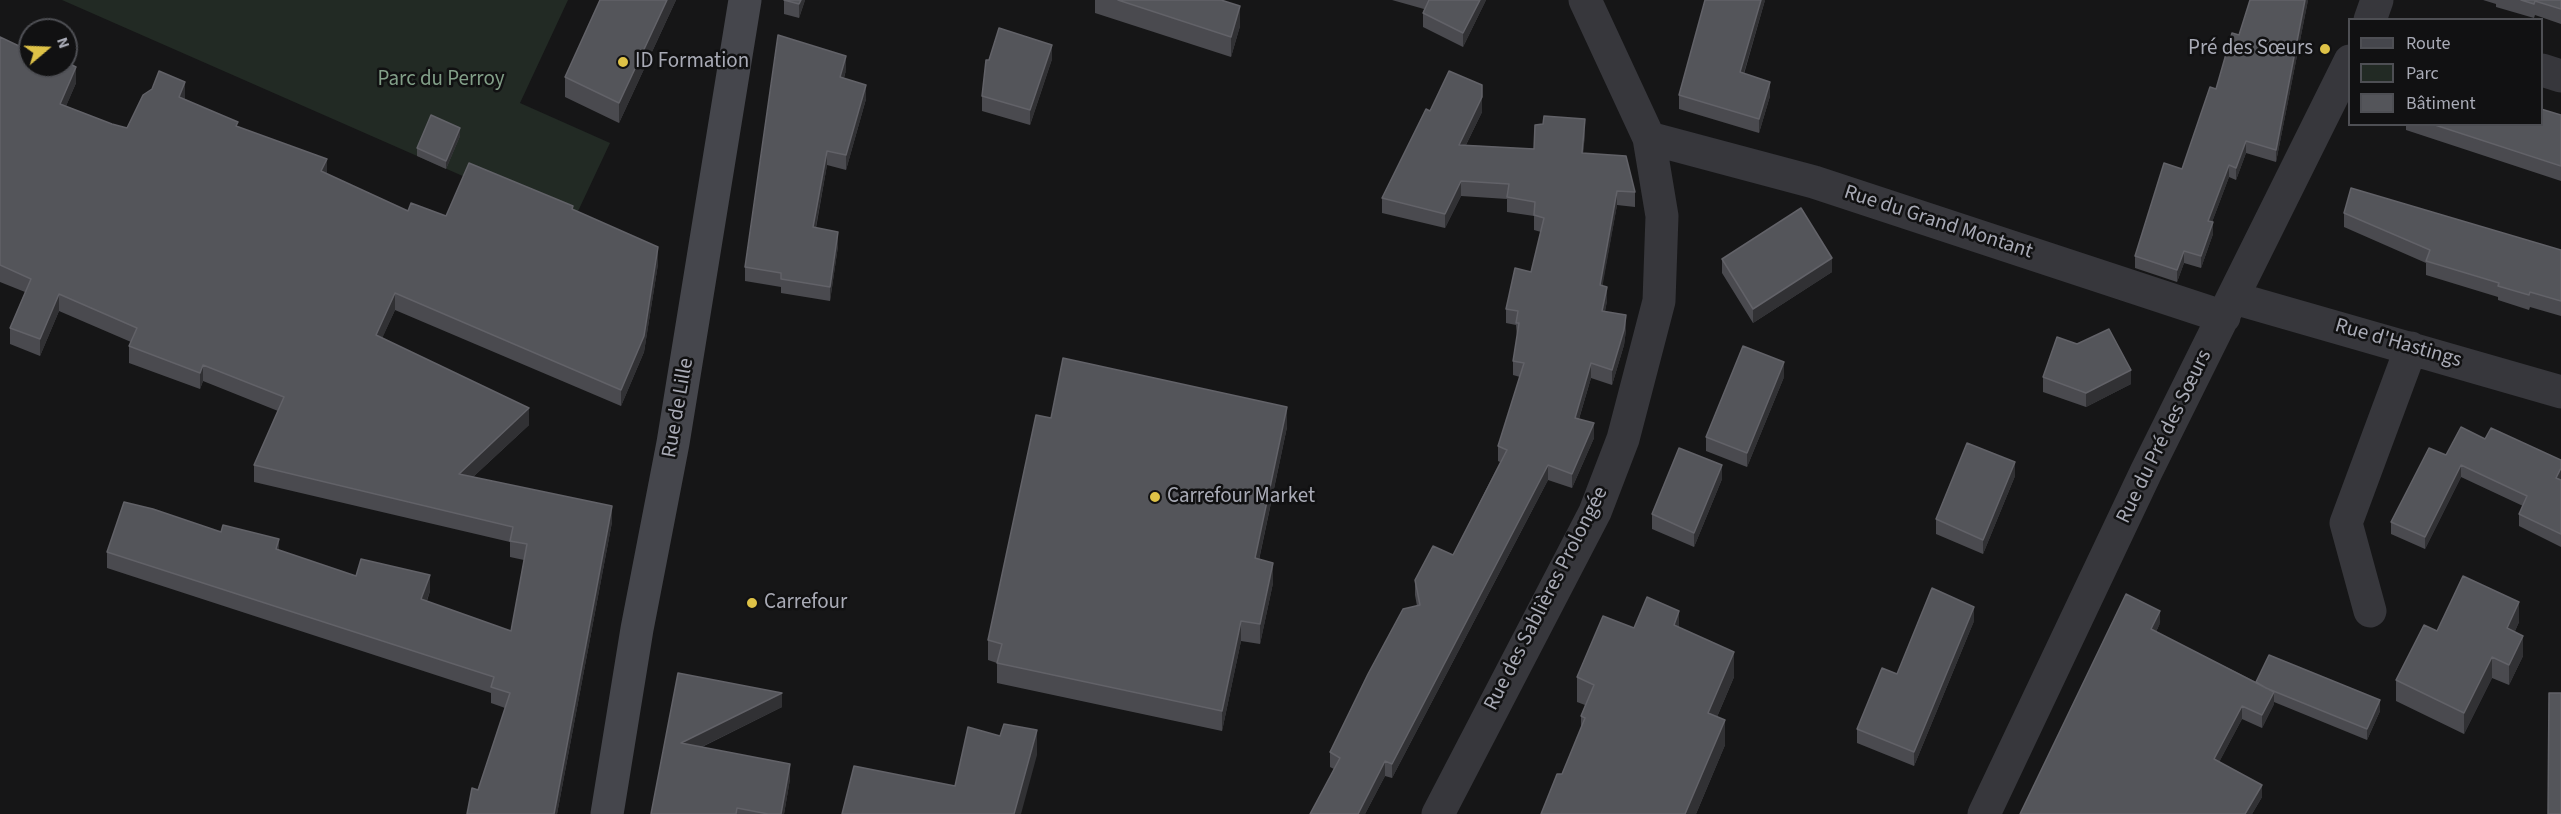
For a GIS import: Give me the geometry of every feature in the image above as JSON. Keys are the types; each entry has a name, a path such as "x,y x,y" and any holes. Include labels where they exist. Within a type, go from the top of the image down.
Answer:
{"main road":[{"name":"Rue de Lille","path":"607,814 638,629 673,444 745,0"}],"street":[{"name":"Rue des Sablières Prolongée","path":"1438,814 1595,512 1623,439 1659,301 1662,216 1649,138 1584,0"},
{"path":"2370,18 2377,0"},
{"name":"Rue du Pré des Sœurs","path":"1984,814 2146,472 2348,63"},
{"path":"2543,71 2561,76"},
{"name":"Rue du Grand Montant","path":"1649,138 1814,182 2229,307"},
{"name":"Rue d'Hastings","path":"2229,307 2411,348 2561,392"},
{"path":"2370,611 2346,523 2411,348"}],"green space":[{"name":"Parc du Perroy","path":"62,0 568,0 520,103 610,143 572,224"}],"building":[{"path":"600,0 667,0 619,103 565,77"},
{"path":"784,0 801,0 799,4"},
{"path":"1118,0 1221,0 1240,6 1231,37"},
{"path":"1429,0 1480,0 1463,33 1423,13"},
{"path":"1705,0 1761,0 1740,72 1770,82 1759,119 1679,95"},
{"path":"2250,0 2305,0 2276,150 2246,141 2236,168 2229,165 2208,221 2213,222 2201,256 2184,251 2177,270 2135,256 2164,163 2182,169 2210,87 2216,89 2232,33 2239,35"},
{"path":"2521,0 2561,0 2561,9 2535,1 2534,4"},
{"path":"999,28 1052,45 1030,110 982,96 986,60 989,60"},
{"path":"778,35 846,56 840,77 866,85 846,155 827,151 813,227 838,232 830,287 781,279 781,273 745,267"},
{"path":"0,37 18,46 18,78 71,78 60,104 112,124 127,128 143,95 152,89 159,71 185,82 179,97 238,122 236,126 327,159 321,171 408,211 411,203 446,216 469,163 573,206 572,209 658,247 644,336 621,390 395,293 376,335 529,408 459,474 612,506 554,814 467,814 472,788 478,790 510,693 491,687 494,677 107,552 124,502 153,509 221,532 223,525 279,539 276,549 356,576 361,559 430,575 421,599 511,631 527,544 510,541 513,527 254,465 284,397 203,365 200,373 129,346 137,328 59,294 40,339 10,328 31,279 0,265"},
{"path":"1449,71 1482,85 1482,97 1459,145 1534,149 1535,125 1543,124 1544,116 1585,119 1582,153 1626,156 1635,192 1617,191 1600,285 1607,287 1602,311 1626,315 1624,330 1612,370 1591,363 1575,418 1594,423 1572,474 1548,465 1392,764 1385,761 1358,814 1310,814 1340,758 1330,752 1368,674 1403,609 1420,605 1415,580 1433,546 1453,555 1507,450 1498,446 1524,363 1513,361 1519,323 1516,323 1518,311 1506,309 1515,268 1531,272 1544,218 1534,215 1535,202 1507,197 1509,184 1461,181 1445,214 1382,198 1426,109 1430,111"},
{"path":"2543,110 2561,115 2561,166 2438,126 2543,126"},
{"path":"431,115 460,128 446,161 417,148"},
{"path":"2351,188 2561,250 2561,301 2498,286 2499,283 2426,261 2430,250 2344,213"},
{"path":"1801,208 1832,258 1753,309 1722,259"},
{"path":"2109,329 2131,370 2086,393 2043,377 2057,337 2077,344"},
{"path":"1743,346 1784,362 1747,453 1706,437"},
{"name":"Carrefour Market","path":"1063,358 1287,407 1255,558 1273,563 1260,624 1241,621 1222,711 997,663 1002,644 988,640 1036,415 1051,418"},
{"path":"2461,427 2485,439 2491,428 2561,460 2561,468 2556,478 2561,480 2561,534 2519,514 2527,496 2461,465 2425,537 2391,522 2429,448 2446,455"},
{"path":"1967,443 2015,462 1983,540 1936,519"},
{"path":"1679,448 1722,465 1694,533 1652,514"},
{"path":"2463,576 2519,602 2507,628 2523,636 2509,665 2492,657 2464,713 2396,680 2424,625 2437,631"},
{"path":"1932,588 1974,607 1914,752 1857,729 1882,668 1897,674"},
{"path":"2126,594 2160,611 2151,629 2274,692 2262,715 2242,706 2214,759 2262,785 2245,814 2020,814"},
{"path":"1647,597 1679,611 1674,625 1734,652 1708,713 1725,720 1685,814 1541,814 1557,774 1562,774 1585,718 1581,716 1594,685 1577,677 1603,616 1634,628"},
{"path":"2269,655 2380,700 2367,729 2256,682"},
{"path":"678,673 782,693 681,743 790,764 781,814 737,808 736,814 651,814"},
{"path":"2549,693 2561,693 2561,814 2548,814"},
{"path":"1004,724 1037,730 1014,814 842,814 854,766 955,786 968,727 1000,736"}],"place":[{"name":"Pré des Sœurs","path":"2325,49"},
{"name":"ID Formation","path":"623,62"},
{"name":"Carrefour Market","path":"1155,497"},
{"name":"Carrefour","path":"752,603"}]}
